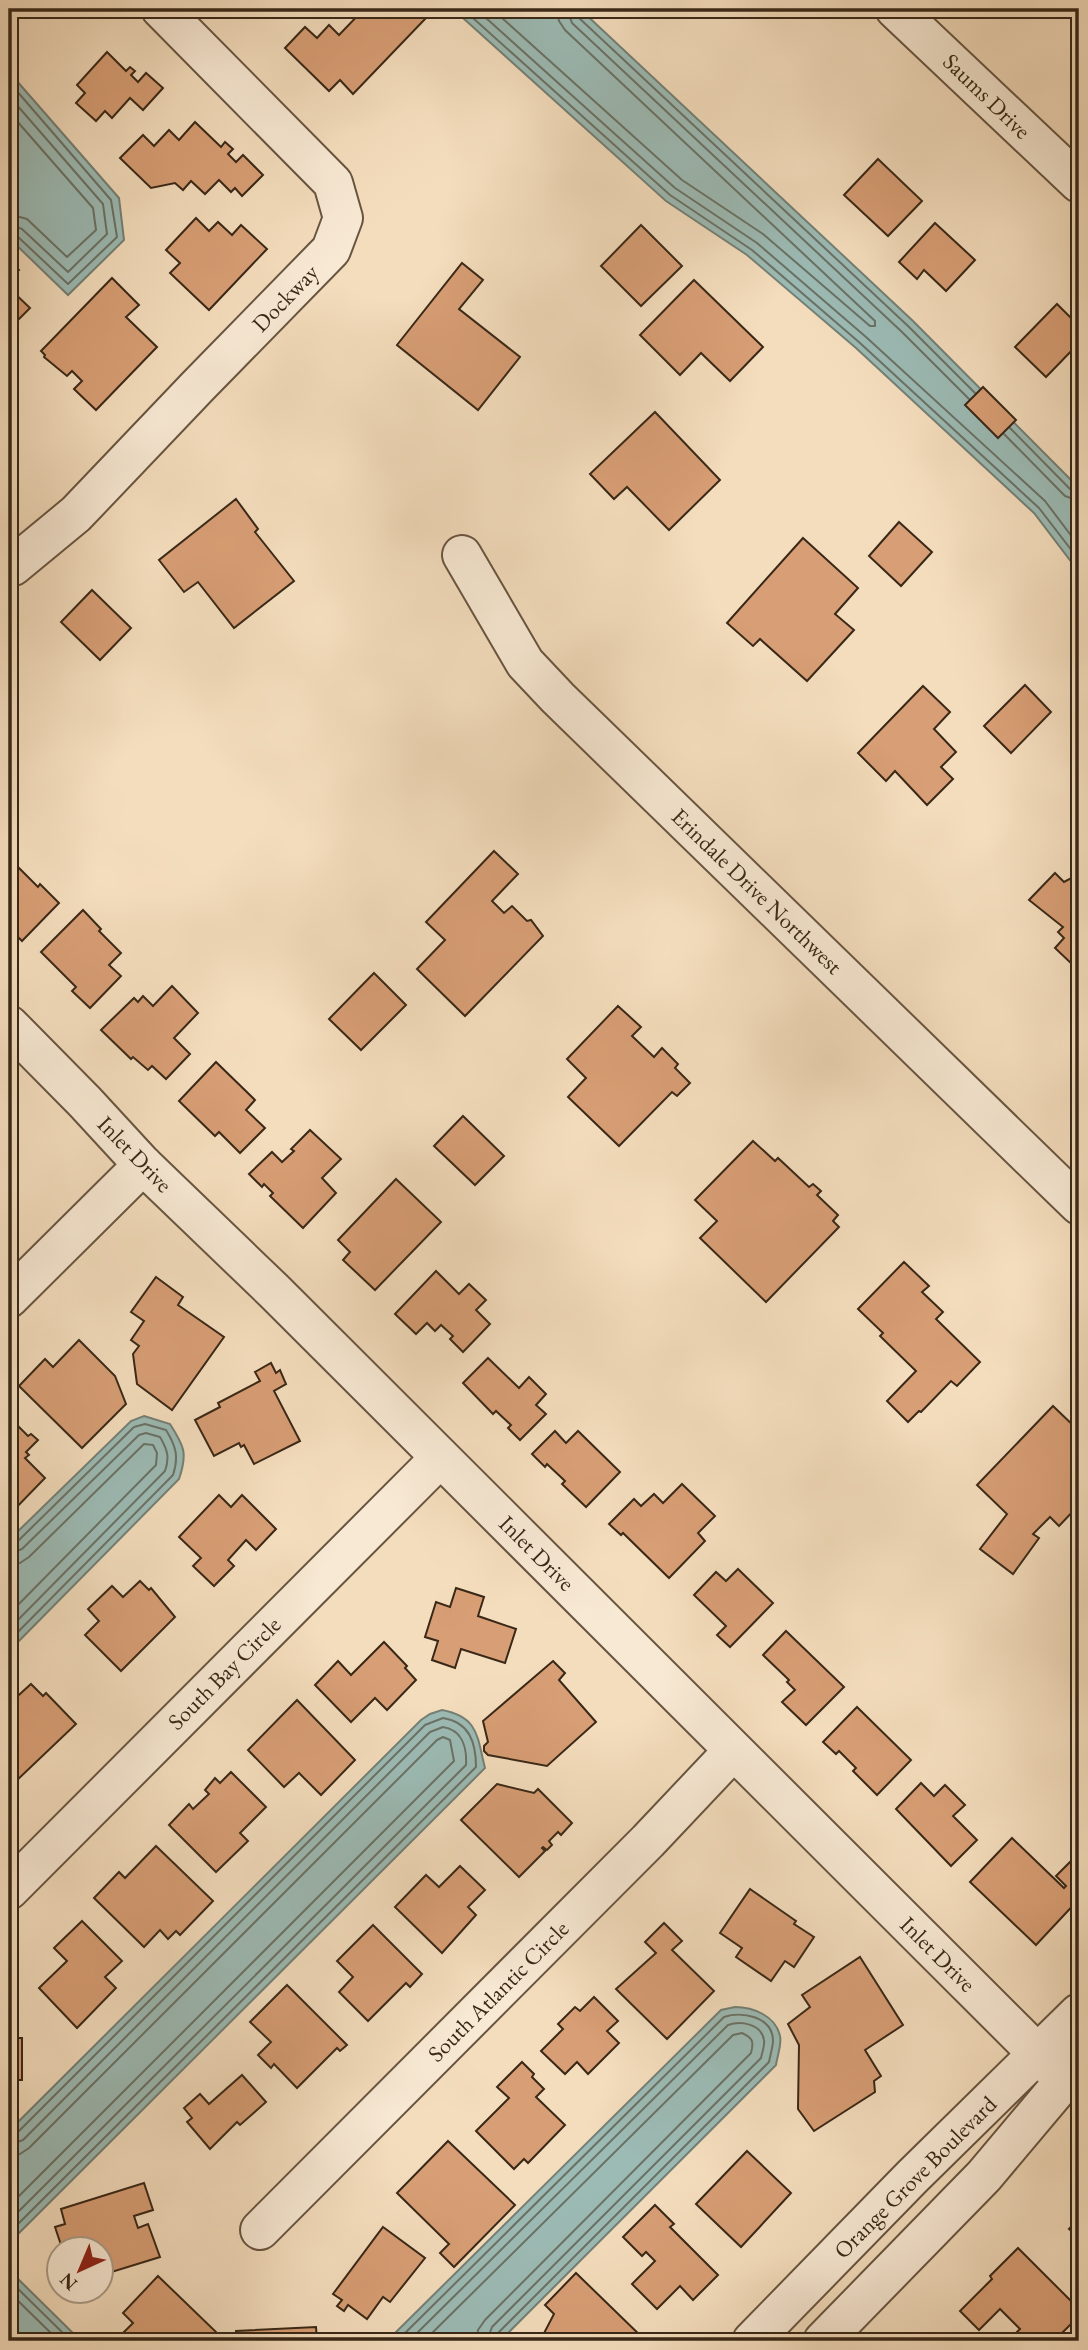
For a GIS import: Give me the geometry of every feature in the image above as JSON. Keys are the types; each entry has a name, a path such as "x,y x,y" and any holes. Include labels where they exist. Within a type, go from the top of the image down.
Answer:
{"street":[{"name":"Dockway","path":"10,556 76,514 307,277 331,250 343,218 332,183 161,9"},
{"name":"Saums Drive","path":"895,9 1079,183"},
{"name":"Erindale Drive Northwest","path":"462,555 525,663 558,698 1079,1205"},
{"name":"Inlet Drive","path":"9,1025 143,1165 274,1291 733,1751 1061,2066"},
{"path":"9,1297 143,1165"},
{"name":"South Bay Circle","path":"9,1890 440,1458"},
{"name":"South Atlantic Circle","path":"260,2230 648,1841 733,1751"},
{"name":"Orange Grove Boulevard","path":"823,2341 984,2176 1061,2066 1079,2013"},
{"name":"Orange Grove Boulevard","path":"752,2341 912,2177 1061,2066"}],"water":[{"path":"453,9 580,9 913,321 1079,488 1079,572 1034,513 856,348 747,255 666,201"},
{"path":"9,72 119,198 124,240 68,295 9,238"},
{"path":"144,1416 170,1424 179,1438 184,1456 179,1479 9,1651 9,1540 131,1421"},
{"path":"442,1710 454,1713 470,1723 478,1738 485,1768 9,2243 9,2131 421,1720"},
{"path":"735,2007 756,2011 774,2023 780,2039 776,2065 500,2341 387,2341 721,2010"},
{"path":"9,2270 81,2341 9,2341"}],"building":[{"path":"364,9 414,9 425,19 353,94 340,80 329,91 285,48 305,27 317,38 329,25 339,35"},
{"path":"107,52 126,71 130,67 135,71 131,75 138,82 146,73 163,88 143,110 130,98 112,118 105,111 96,121 76,103 85,93 77,85"},
{"path":"195,122 221,147 225,142 233,149 228,154 236,162 243,155 263,175 242,196 235,188 231,192 219,180 205,194 191,181 183,190 175,183 151,188 120,158 143,135 154,146 169,130 179,140"},
{"path":"878,159 922,201 888,236 844,195"},
{"path":"196,218 209,231 218,222 232,235 241,225 267,249 209,310 170,273 180,263 166,250"},
{"path":"935,223 975,260 946,291 924,270 917,279 899,262"},
{"path":"641,225 682,266 641,306 601,266"},
{"path":"9,260 19,270 9,279"},
{"path":"462,263 483,280 459,309 520,357 478,410 397,345"},
{"path":"112,278 139,305 126,317 157,347 96,410 74,389 82,381 72,371 67,376 44,357 41,351"},
{"path":"694,280 763,347 730,381 701,353 680,375 640,335"},
{"path":"9,288 30,308 9,329"},
{"path":"1057,304 1079,326 1079,343 1046,377 1015,347"},
{"path":"983,387 1016,420 998,438 965,405"},
{"path":"655,412 720,480 669,530 627,487 614,499 590,474"},
{"path":"236,499 258,529 255,532 294,581 234,628 198,582 184,592 159,560"},
{"path":"899,522 932,552 901,586 869,556"},
{"path":"803,538 858,588 835,614 854,630 807,681 760,639 753,646 727,623"},
{"path":"92,590 131,628 100,660 61,622"},
{"path":"1025,685 1051,712 1011,753 984,726"},
{"path":"923,686 950,712 934,729 956,752 941,767 953,779 927,805 895,771 886,781 858,753"},
{"path":"494,851 518,874 492,901 504,913 512,906 527,921 531,920 543,936 465,1016 417,969 445,940 426,922"},
{"path":"17,866 59,903 22,941 9,928 9,870 11,872"},
{"path":"1055,873 1064,882 1077,875 1079,878 1079,960 1074,966 1055,948 1064,938 1058,932 1063,927 1029,900"},
{"path":"83,910 121,953 109,965 121,976 90,1008 72,991 76,987 41,952"},
{"path":"374,973 406,1005 361,1050 329,1019"},
{"path":"172,986 198,1013 174,1038 190,1054 166,1079 152,1066 148,1070 133,1057 131,1059 101,1030 134,998 138,1002 143,996 153,1006"},
{"path":"618,1006 641,1027 632,1036 654,1057 662,1048 678,1064 675,1068 690,1083 677,1096 672,1092 619,1146 568,1097 586,1078 567,1059"},
{"path":"216,1062 255,1100 246,1110 265,1128 240,1153 219,1132 215,1136 179,1101"},
{"path":"463,1116 504,1156 475,1185 434,1146"},
{"path":"310,1130 341,1159 322,1178 336,1193 303,1228 270,1196 273,1193 264,1184 262,1187 249,1174 272,1152 282,1162"},
{"path":"753,1141 775,1161 778,1158 809,1187 813,1184 821,1191 817,1195 838,1215 833,1221 839,1227 766,1302 700,1238 717,1221 695,1200"},
{"path":"396,1179 441,1222 375,1290 343,1260 350,1252 338,1240"},
{"path":"904,1262 929,1286 922,1292 943,1312 936,1319 980,1362 957,1386 951,1381 908,1422 887,1401 916,1371 880,1336 883,1333 858,1309"},
{"path":"436,1271 459,1294 469,1284 486,1300 476,1310 490,1324 463,1352 450,1339 453,1336 441,1325 435,1331 427,1323 416,1334 395,1314"},
{"path":"156,1277 183,1297 178,1305 224,1337 172,1410 137,1384 133,1354 139,1346 131,1340 144,1321 131,1312"},
{"path":"79,1340 115,1376 126,1404 82,1448 19,1386 45,1359 53,1367"},
{"path":"488,1358 519,1388 529,1377 546,1394 536,1405 546,1414 520,1440 508,1428 511,1425 496,1411 493,1414 463,1383"},
{"path":"271,1363 276,1373 280,1370 286,1384 274,1391 300,1441 254,1464 244,1445 241,1447 239,1443 214,1456 195,1420 220,1407 218,1403 260,1381 255,1372"},
{"path":"1053,1406 1079,1431 1072,1443 1079,1449 1079,1505 1059,1526 1050,1517 1033,1534 1039,1538 1013,1574 980,1549 1007,1514 977,1485"},
{"path":"9,1417 28,1436 31,1434 38,1440 26,1452 29,1455 25,1458 45,1478 9,1515"},
{"path":"555,1431 566,1443 578,1431 620,1472 586,1507 562,1484 565,1481 532,1454"},
{"path":"682,1484 715,1516 698,1533 705,1541 669,1578 623,1533 621,1535 609,1524 634,1499 641,1506 654,1494 663,1503"},
{"path":"219,1495 231,1507 242,1495 276,1529 256,1550 246,1540 228,1560 234,1566 214,1586 193,1566 201,1558 179,1537"},
{"path":"738,1569 773,1603 730,1647 717,1635 726,1626 694,1595 716,1572 726,1581"},
{"path":"140,1581 149,1590 151,1588 175,1617 121,1671 85,1635 99,1621 88,1609 112,1586 123,1597"},
{"path":"456,1588 484,1597 478,1616 516,1629 505,1663 461,1649 455,1668 432,1660 438,1641 425,1637 436,1602 450,1607"},
{"path":"786,1631 844,1687 806,1725 782,1702 795,1690 787,1682 789,1680 763,1655"},
{"path":"384,1642 407,1666 405,1668 416,1680 387,1710 375,1698 351,1722 315,1685 338,1661 351,1675"},
{"path":"553,1661 565,1673 559,1680 596,1722 547,1766 488,1755 484,1751 488,1742 483,1721"},
{"path":"31,1684 43,1696 46,1693 76,1724 14,1783 9,1778 9,1704"},
{"path":"297,1700 355,1760 321,1795 299,1773 284,1787 248,1750"},
{"path":"857,1707 911,1760 877,1795 853,1771 856,1768 839,1751 836,1754 823,1742"},
{"path":"231,1772 266,1807 240,1833 248,1841 216,1872 169,1825 189,1804 193,1809 209,1794 205,1790 215,1778 220,1783"},
{"path":"921,1783 934,1796 945,1785 965,1805 953,1816 977,1840 951,1866 896,1809"},
{"path":"497,1784 534,1793 538,1789 572,1823 561,1835 558,1832 549,1841 552,1845 547,1850 542,1848 545,1851 519,1877 461,1820"},
{"path":"1012,1838 1064,1888 1066,1886 1056,1876 1071,1861 1079,1869 1079,1899 1036,1945 970,1882"},
{"path":"156,1846 213,1901 180,1935 176,1931 168,1939 160,1930 144,1947 94,1898 119,1872 125,1878"},
{"path":"460,1866 485,1890 468,1907 476,1915 442,1953 395,1907 426,1875 439,1887"},
{"path":"750,1889 814,1937 794,1967 785,1961 771,1981 736,1957 742,1948 720,1933"},
{"path":"82,1921 122,1961 105,1977 116,1988 77,2028 39,1988 67,1961 54,1948"},
{"path":"664,1923 682,1941 672,1950 714,1991 667,2039 616,1989 656,1953 645,1942"},
{"path":"373,1925 422,1974 410,1987 406,1983 368,2021 339,1992 353,1977 337,1961"},
{"path":"860,1957 903,2025 865,2050 881,2076 874,2081 875,2092 814,2131 798,2109 799,2045 788,2024 810,2007 802,1995"},
{"path":"287,1985 347,2045 340,2051 337,2048 297,2088 274,2064 271,2068 258,2055 271,2042 250,2022"},
{"path":"594,1997 618,2021 607,2031 619,2043 588,2074 577,2062 565,2074 541,2051 563,2029 558,2024 575,2007 580,2011"},
{"path":"9,2038 22,2038 22,2080 9,2080"},
{"path":"522,2062 544,2089 536,2097 565,2125 528,2163 524,2159 514,2169 476,2131 509,2098 497,2087"},
{"path":"242,2075 266,2102 240,2125 237,2122 210,2149 187,2122 192,2118 184,2108 200,2094 209,2104"},
{"path":"448,2141 515,2205 454,2267 440,2253 449,2244 397,2193"},
{"path":"747,2151 791,2193 741,2247 696,2204"},
{"path":"144,2183 153,2210 134,2216 138,2228 148,2224 160,2257 116,2271 116,2234 57,2234 55,2227 65,2224 61,2209"},
{"path":"655,2205 674,2224 670,2227 718,2275 693,2300 680,2286 657,2309 632,2284 655,2261 646,2252 642,2256 623,2237"},
{"path":"1079,2218 1079,2238 1069,2229"},
{"path":"383,2227 425,2258 390,2302 383,2297 367,2319 348,2305 344,2311 337,2306 342,2300 333,2294"},
{"path":"1018,2248 1079,2309 1079,2316 1054,2341 1008,2341 1020,2329 1000,2309 979,2330 960,2311"},
{"path":"576,2273 646,2341 540,2341 554,2314 545,2305"},
{"path":"158,2276 216,2332 207,2341 123,2341 119,2337 133,2323 123,2313"},
{"path":"316,2327 317,2341 236,2341 236,2331"}]}
